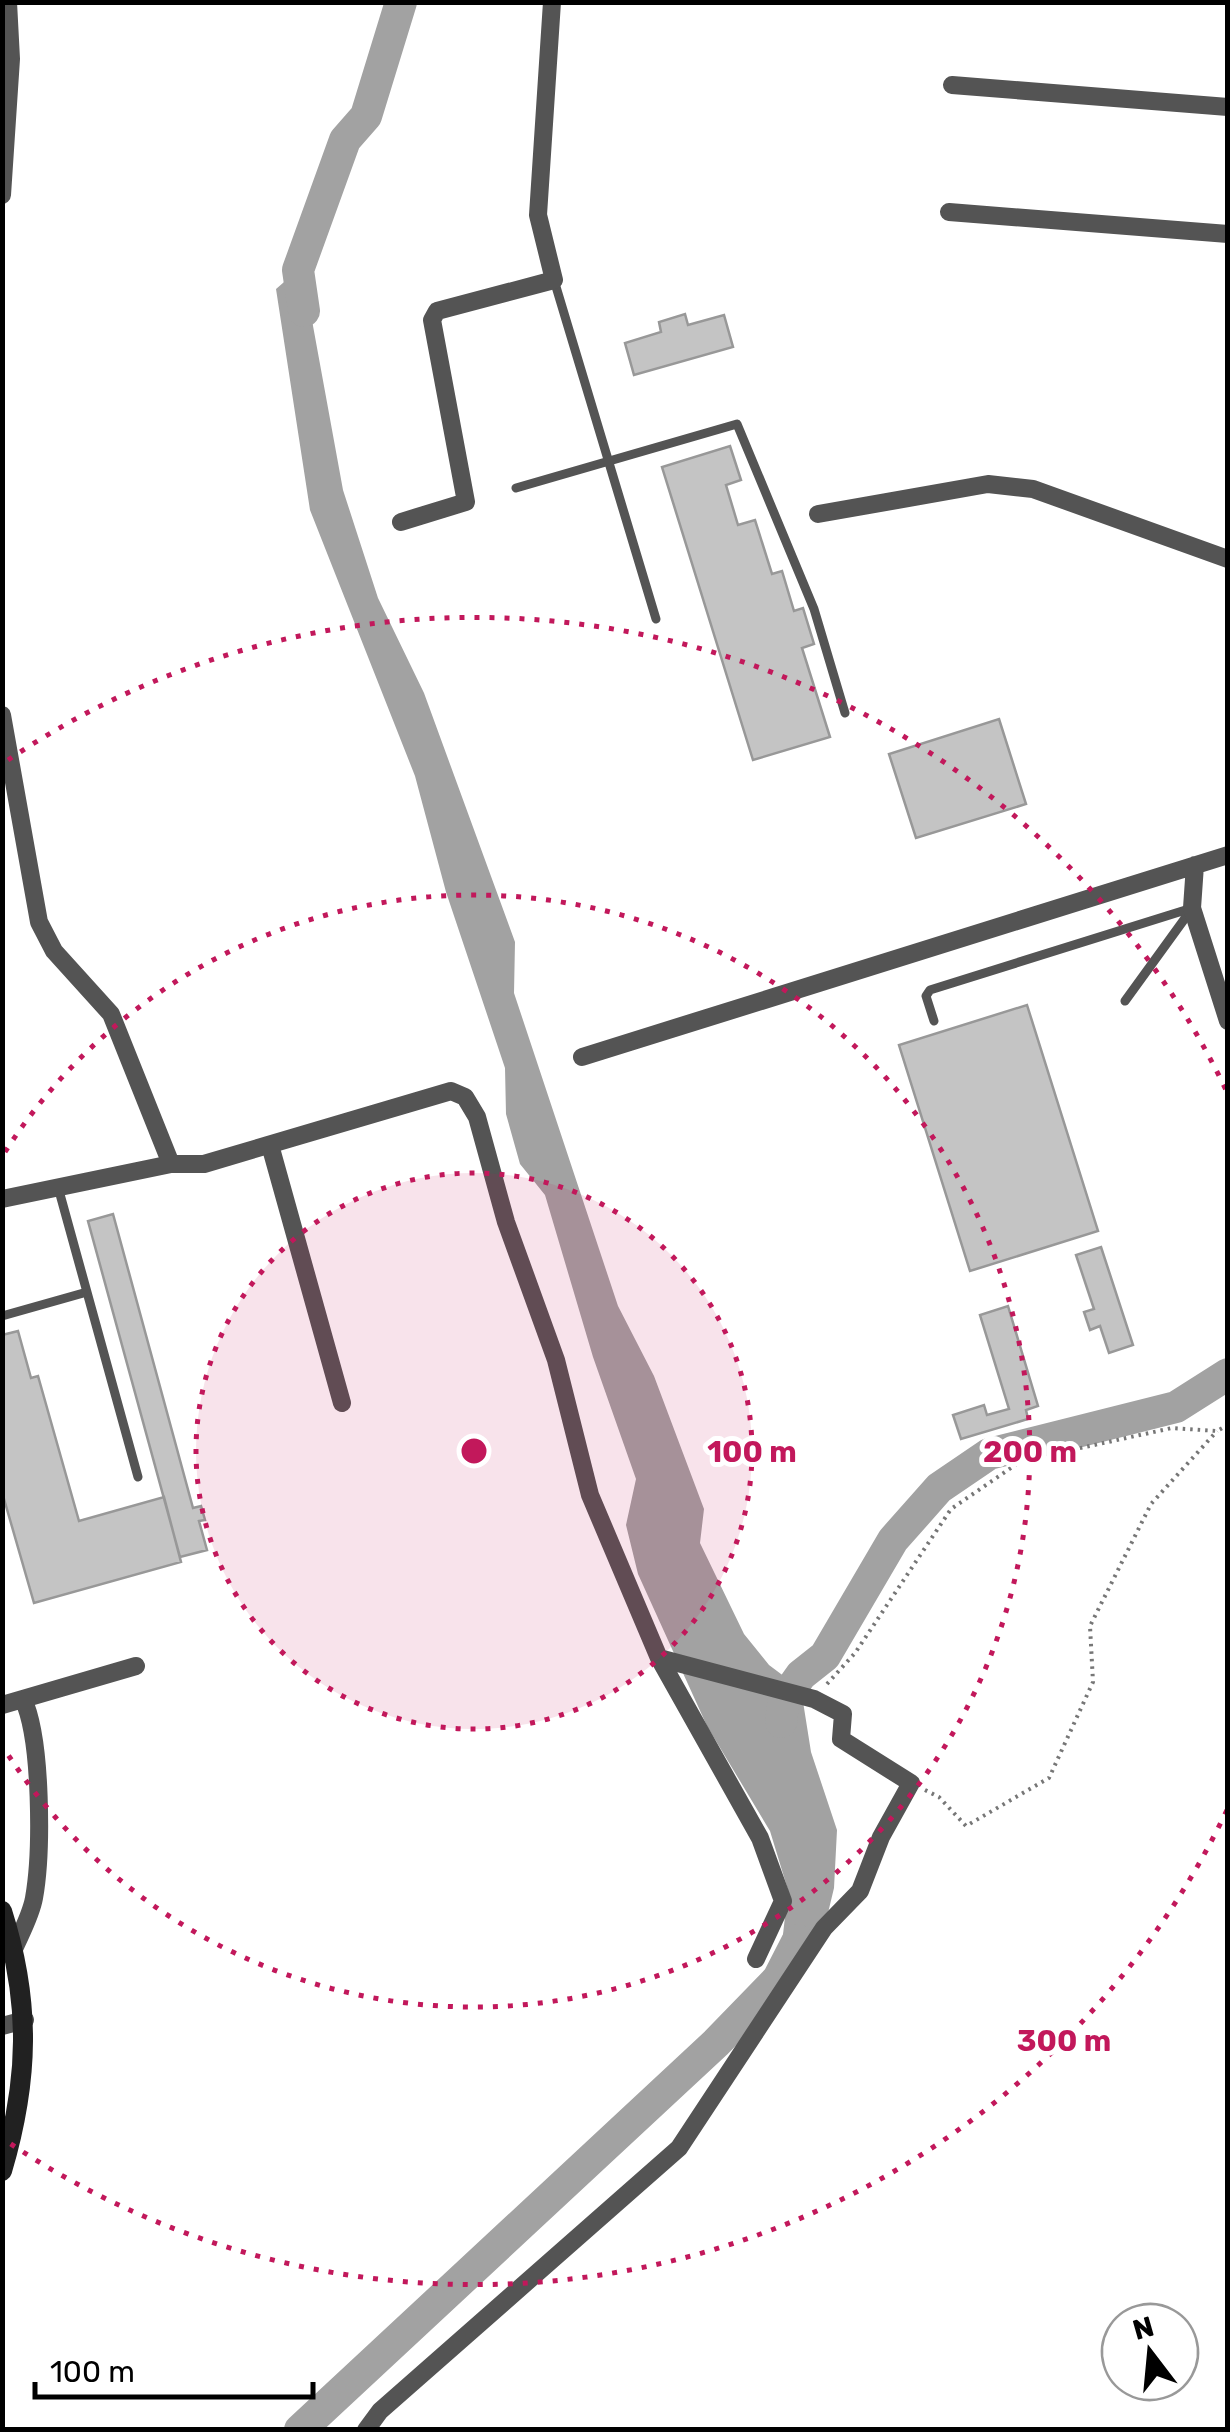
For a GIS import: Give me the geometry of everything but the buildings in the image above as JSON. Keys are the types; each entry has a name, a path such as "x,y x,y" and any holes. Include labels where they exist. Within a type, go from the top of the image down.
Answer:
{"street":[{"path":"2,196 11,60 8,2"},
{"path":"401,522 466,502 432,320 436,311 554,280 538,215 552,2"},
{"path":"952,84 1228,107"},
{"path":"949,212 1228,234"},
{"path":"818,514 988,484 1018,487 1105,512 1228,558"},
{"path":"2,715 39,922 54,951 111,1014 171,1164"},
{"path":"582,1057 1228,855"},
{"path":"1195,866 1192,908 1228,1020"},
{"path":"2,1199 171,1164 204,1164 451,1091 465,1097 477,1118 506,1222 556,1360 590,1496 666,1660 760,1838 783,1901 756,1960"},
{"path":"270,1145 342,1403"},
{"path":"366,2430 380,2411 680,2148 824,1928 860,1891 882,1837 911,1783 840,1739 843,1714 813,1699 666,1660"},
{"path":"2,1706 136,1666"},
{"path":"14,1949 34,1900 38,1756 33,1720 23,1700"},
{"path":"2,1911 14,1949 25,2020 21,2107 2,2171"},
{"path":"2,2026 25,2020"}],"lane":[{"path":"554,280 656,619"},
{"path":"516,488 738,424 814,609 844,714"},
{"path":"1126,1002 1192,908"},
{"path":"934,1021 926,996 930,990 1192,908"},
{"path":"57,1185 138,1477"},
{"path":"2,1316 87,1292"}],"path":[{"path":"911,1783 940,1797 966,1826 1049,1778 1093,1682 1090,1626 1151,1504 1216,1431 1228,1424"},
{"path":"813,1699 855,1654 951,1508 1021,1461 1172,1428 1216,1431"}],"shaded area":[{"path":"298,270 307,293 343,490 378,598 424,693 515,942 514,993 618,1306 654,1376 704,1509 700,1543 744,1634 769,1665 801,1689 811,1752 837,1830 834,1888 828,1913 778,1979 788,1890 770,1831 707,1726 638,1574 626,1525 636,1479 593,1357 545,1195 520,1164 506,1114 505,1068 446,892 415,776 310,510 276,289"}],"waterway":[{"path":"304,311 298,270 345,140 366,116 401,2"},
{"path":"781,1722 784,1699 801,1675 825,1656 893,1540 939,1488 989,1454 1176,1407 1228,1374"},
{"path":"300,2430 716,2043 778,1979 798,1940"}]}
